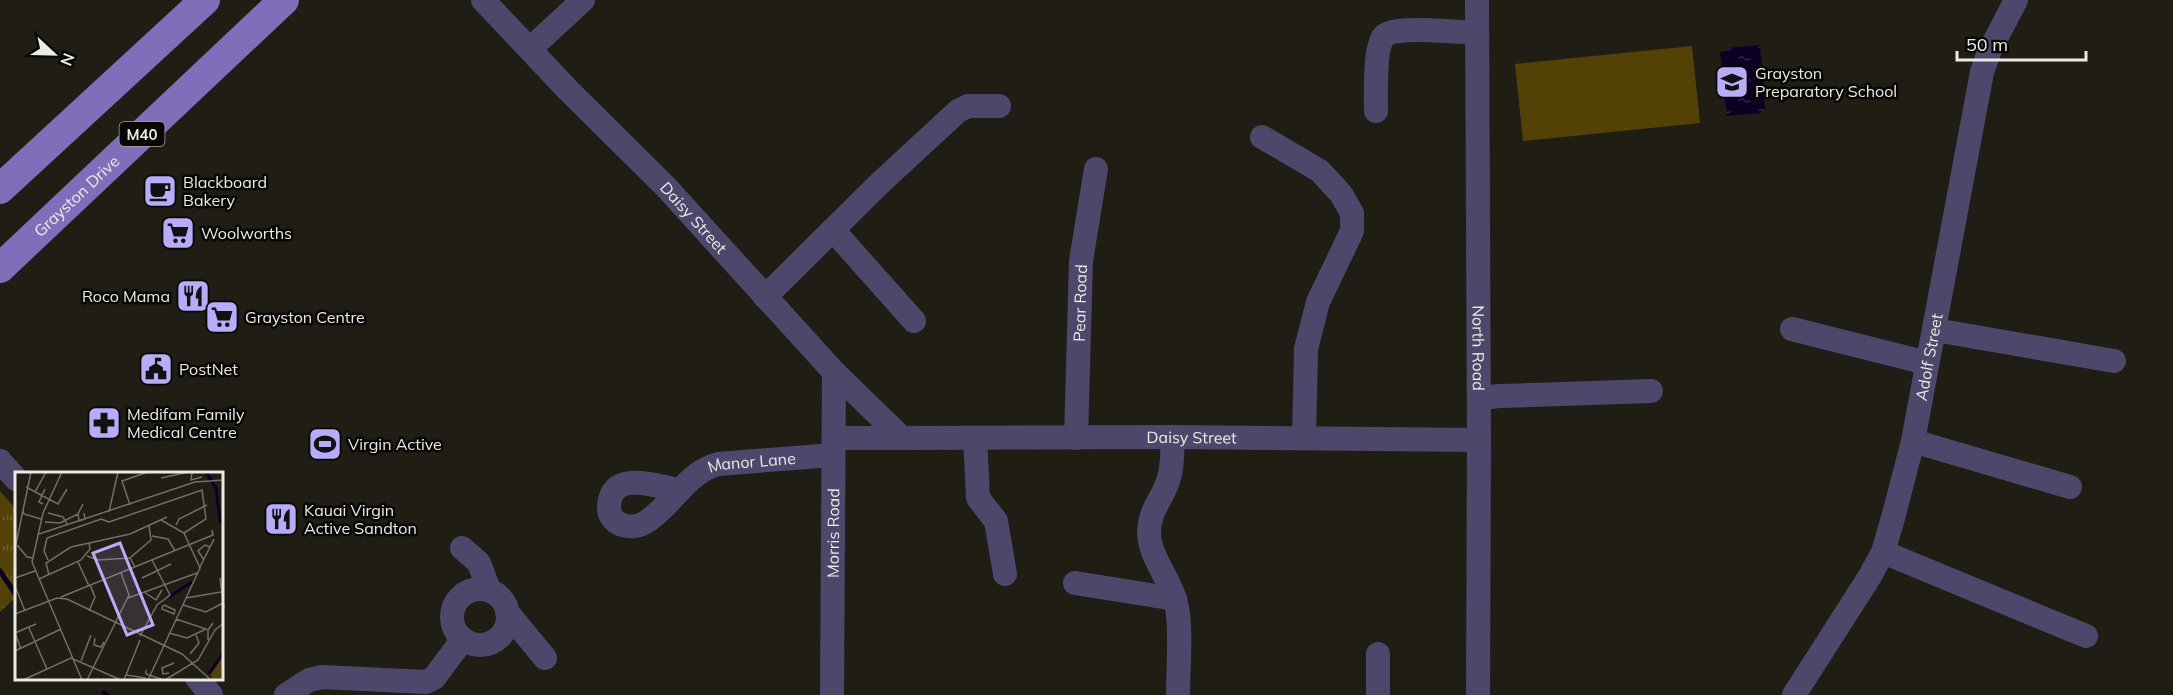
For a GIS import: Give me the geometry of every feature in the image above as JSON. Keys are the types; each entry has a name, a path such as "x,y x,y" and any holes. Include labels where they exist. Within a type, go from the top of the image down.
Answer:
{"main road":[{"path":"0,189 206,0"},
{"name":"Grayston Drive","path":"0,268 284,0"}],"street":[{"name":"Daisy Street","path":"483,0 666,187 834,372 902,438"},
{"path":"530,49 583,0"},
{"name":"North Road","path":"1477,0 1478,695"},
{"name":"Adolf Street","path":"1794,695 1870,576 1882,552 1913,441 1980,83 1989,51 2016,0"},
{"path":"1376,111 1379,48 1383,37 1390,32 1404,31 1443,30 1477,33"},
{"path":"765,297 958,111 968,106 999,106"},
{"path":"1262,137 1320,171 1341,194 1352,213 1352,231 1318,302 1306,350 1304,438"},
{"name":"Pear Road","path":"1076,438 1081,261 1096,169"},
{"path":"833,230 914,321"},
{"path":"1792,329 1927,363"},
{"path":"1935,330 2114,361"},
{"name":"Morris Road","path":"832,695 834,372"},
{"path":"1479,399 1500,396 1651,392"},
{"name":"Daisy Street","path":"834,446 902,438 1173,437 1479,440"},
{"path":"1173,437 1170,477 1156,503 1149,530 1155,557 1171,585 1175,598 1178,622 1178,695"},
{"path":"975,438 978,498 996,521 1005,574"},
{"path":"1913,441 2070,487"},
{"name":"Manor Lane","path":"678,490 703,469 717,464 834,446"},
{"path":"0,461 15,477"},
{"path":"462,548 479,563 489,590"},
{"path":"1882,552 2086,636"},
{"path":"1075,584 1175,598"},
{"path":"473,590 489,590 504,602 507,624 502,634 493,641 483,645 471,643 463,639 454,628 452,620 455,604 459,598 473,590"},
{"path":"507,612 545,658"},
{"path":"286,695 309,680 322,677 426,682 434,678 463,639"},
{"path":"1378,654 1378,695"},
{"path":"199,680 211,695"}],"green space":[{"path":"1692,46 1700,123 1523,141 1515,64"},
{"path":"0,491 15,508 15,598 0,612"}],"water":[{"path":"1760,45 1765,109 1761,110 1761,113 1727,116 1720,52 1727,51 1727,48"}],"waterway":[{"path":"0,571 15,594"}],"place":[{"name":"Grayston Preparatory School","path":"1732,82"},
{"name":"Blackboard Bakery","path":"160,191"},
{"name":"Woolworths","path":"178,233"},
{"name":"Roco Mama","path":"193,296"},
{"name":"Grayston Centre","path":"222,317"},
{"name":"PostNet","path":"156,369"},
{"name":"Medifam Family Medical Centre","path":"104,423"},
{"name":"Virgin Active","path":"325,444"},
{"name":"Kauai Virgin Active Sandton","path":"281,519"}]}
